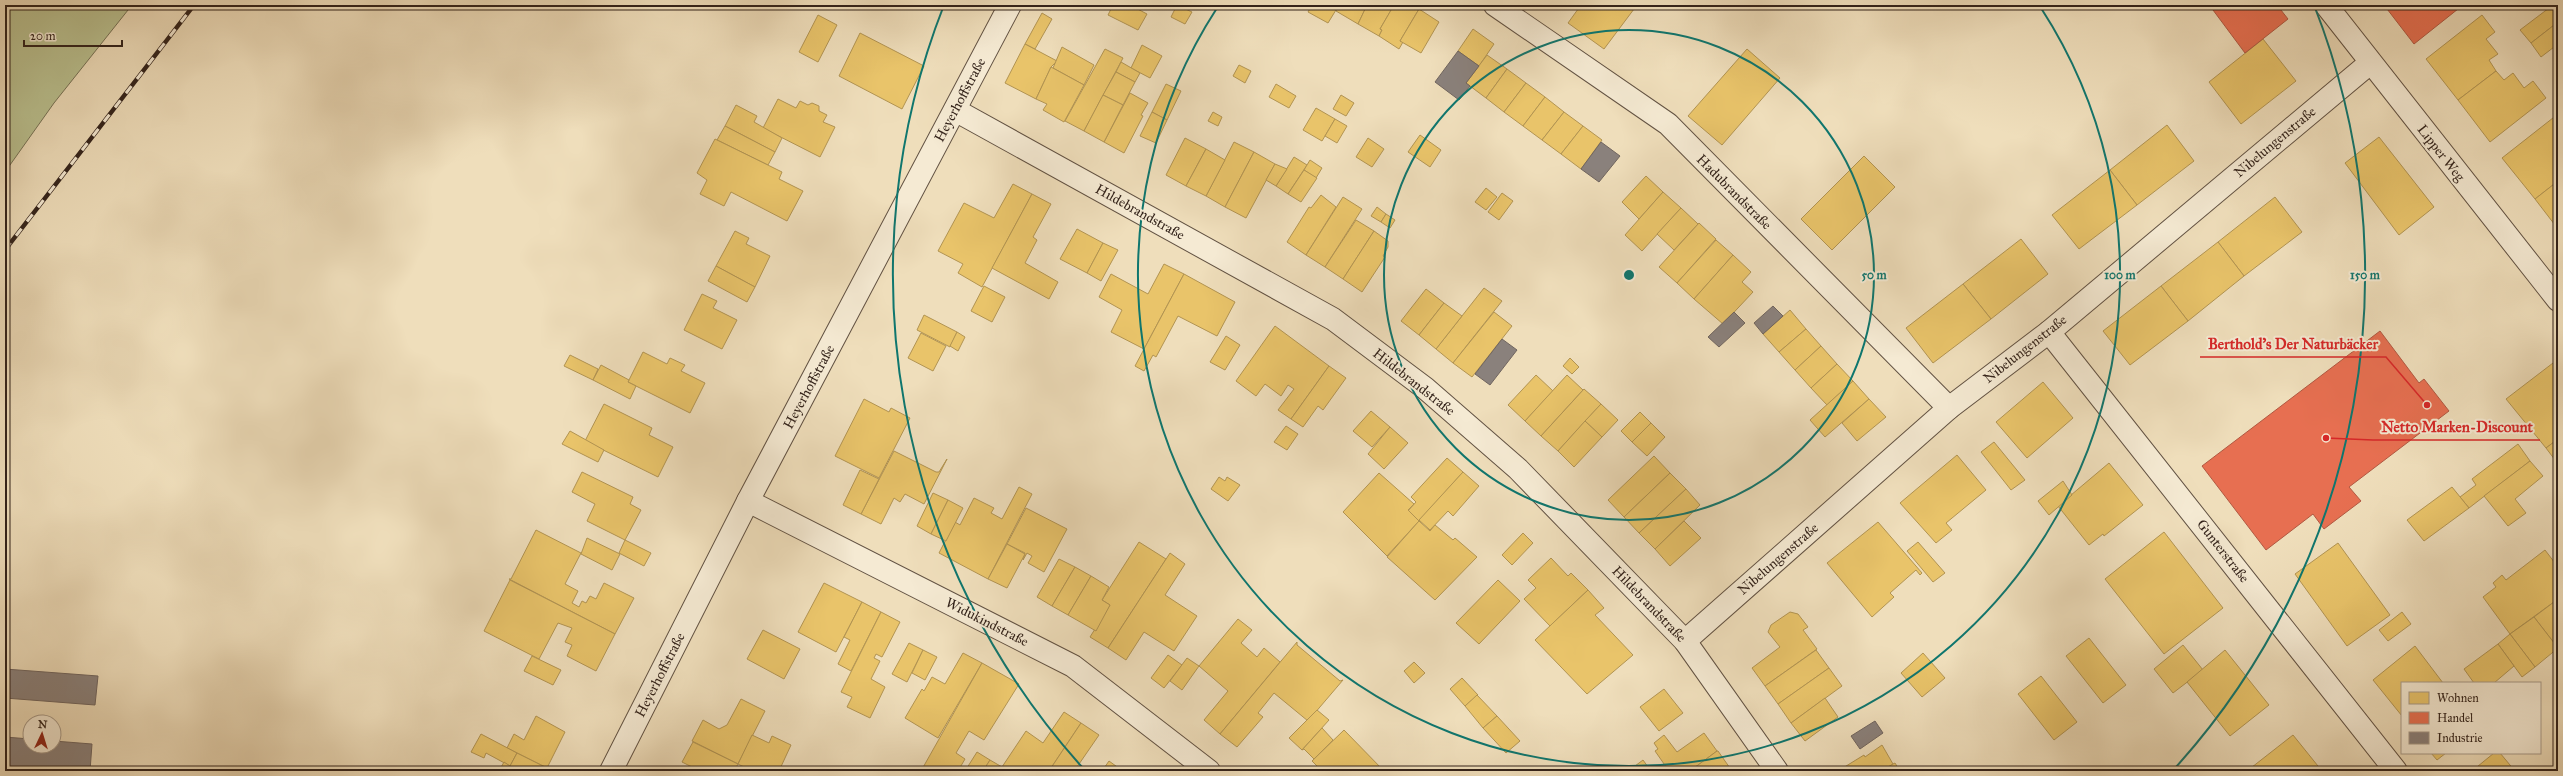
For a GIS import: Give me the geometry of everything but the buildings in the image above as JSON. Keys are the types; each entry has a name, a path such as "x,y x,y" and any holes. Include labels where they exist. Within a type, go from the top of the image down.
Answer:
{"street":[{"name":"Heyerhoffstraße","path":"611,771 748,501 1010,5"},
{"name":"Lipper Weg","path":"2326,5 2370,63 2558,300"},
{"name":"Hadubrandstraße","path":"1503,7 1668,124 1949,408"},
{"name":"Nibelungenstraße","path":"1685,641 1949,408 2049,332 2370,63"},
{"name":"Hildebrandstraße","path":"955,110 1333,319 1425,388 1518,469 1685,641 1777,771"},
{"name":"Gunterstraße","path":"2049,332 2396,771"},
{"name":"Widukindstraße","path":"748,501 1073,666 1209,771"}],"green space":[{"path":"5,5 132,5 54,103 5,172"}],"railway":[{"path":"5,250 194,5"}],"place":[{"name":"Berthold's Der Naturbäcker","path":"2427,405"},
{"name":"Netto Marken-Discount","path":"2326,438"}]}
